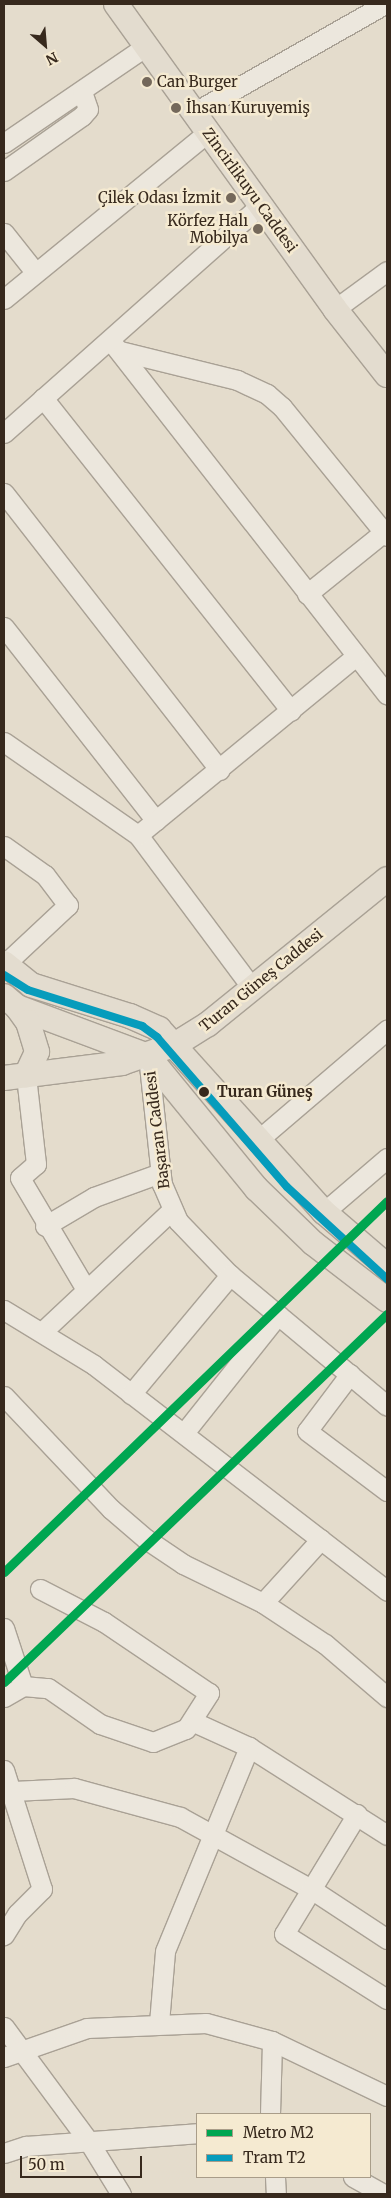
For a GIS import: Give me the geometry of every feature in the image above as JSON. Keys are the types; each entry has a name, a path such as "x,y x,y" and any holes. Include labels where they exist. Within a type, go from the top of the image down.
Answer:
{"main road":[{"name":"Zincirlikuyu Caddesi","path":"116,4 262,204 335,309 387,375"},
{"name":"Turan Güneş Caddesi","path":"15,1077 148,1056 176,1044 208,1024 387,879"},
{"path":"5,963 31,985 148,1022 176,1044 258,1140 324,1212 387,1266"},
{"path":"10,1002 31,985"},
{"path":"10,1002 148,1056 256,1188 313,1243 387,1300"},
{"path":"10,1002 28,1022 37,1052 15,1077"}],"street":[{"path":"194,113 383,8"},
{"path":"4,143 82,92 146,46"},
{"path":"4,171 88,110 82,92"},
{"path":"4,299 208,132"},
{"path":"4,433 43,398 115,346 262,204"},
{"path":"4,233 35,272"},
{"path":"335,309 387,271"},
{"path":"115,346 237,380 267,394 282,407 386,534 307,594"},
{"path":"115,346 356,656 380,672 387,695"},
{"path":"43,398 291,711"},
{"path":"4,494 220,770"},
{"path":"4,627 156,821"},
{"path":"138,835 220,770 356,656"},
{"path":"4,742 138,835 252,988"},
{"path":"4,846 45,875 68,905 5,963"},
{"path":"258,1140 387,1030"},
{"name":"Başaran Caddesi","path":"148,1056 160,1173 172,1210 188,1234 230,1275 387,1406"},
{"path":"15,1077 36,1164 20,1178 45,1226 85,1288"},
{"path":"324,1212 387,1158"},
{"path":"45,1226 94,1197 160,1173"},
{"path":"43,1331 85,1288 172,1210"},
{"path":"132,1394 230,1275"},
{"path":"4,1310 43,1331 132,1394 387,1591"},
{"path":"184,1433 278,1315"},
{"path":"350,1374 307,1431 387,1491"},
{"path":"4,1396 111,1509 146,1539 183,1564 263,1603 325,1644 387,1697"},
{"path":"263,1603 321,1539"},
{"path":"4,1697 23,1686 41,1686 58,1692 84,1714 136,1739 160,1741 194,1722 209,1693 104,1622 40,1589"},
{"path":"4,1628 23,1686"},
{"path":"194,1722 249,1747 357,1814 387,1835"},
{"path":"159,2023 164,1951 249,1747"},
{"path":"4,1770 13,1791 42,1889 17,1914 4,1935"},
{"path":"13,1791 57,1786 104,1794 152,1807 212,1832 311,1889 387,1939"},
{"path":"357,1814 284,1934 387,1999"},
{"path":"12,2054 88,2028 159,2023 215,2024 272,2041 387,2096"},
{"path":"4,2027 12,2054 89,2142 121,2194"},
{"path":"270,2113 272,2041"},
{"path":"4,2153 26,2146 196,2133"},
{"path":"275,2178 276,2194"},
{"path":"354,2178 384,2194"}],"metro line":[{"name":"M2","path":"4,1572 387,1201"},
{"name":"M2","path":"4,1682 387,1314"}],"tram line":[{"name":"T2","path":"4,975 28,990 142,1026 157,1037 287,1187 387,1279"}],"place":[{"name":"Can Burger","path":"147,82"},
{"name":"İhsan Kuruyemiş","path":"176,108"},
{"name":"Çilek Odası İzmit","path":"231,198"},
{"name":"Körfez Halı Mobilya","path":"258,229"},
{"name":"Turan Güneş","path":"204,1092"}]}
